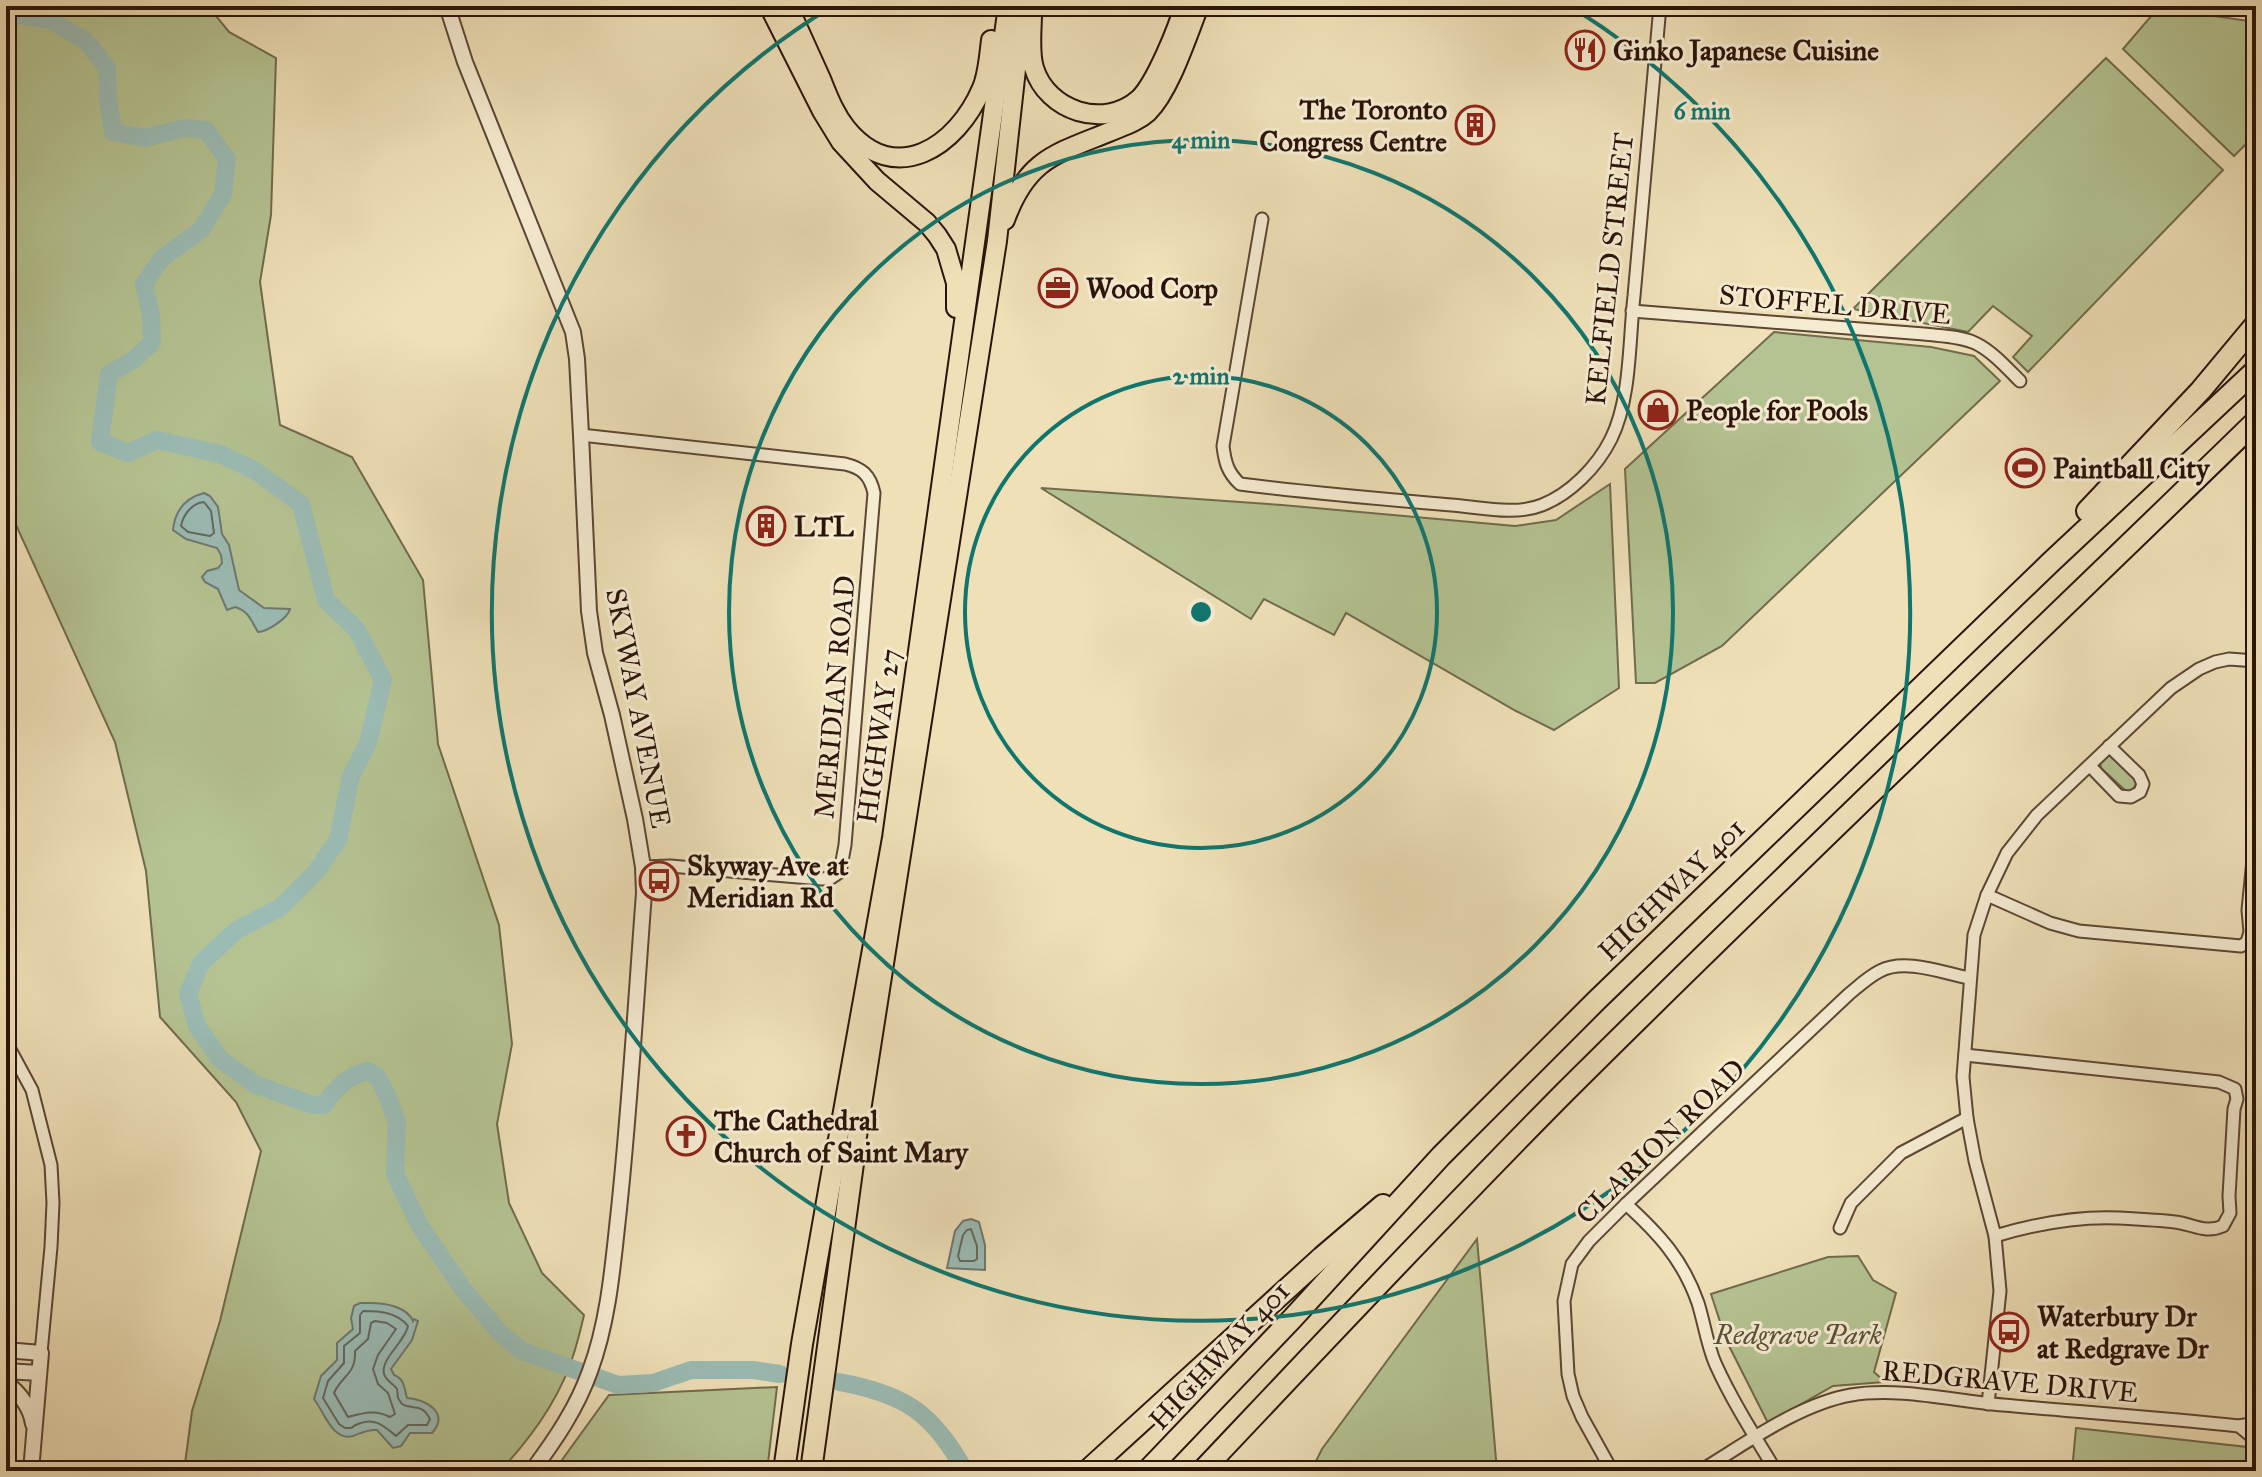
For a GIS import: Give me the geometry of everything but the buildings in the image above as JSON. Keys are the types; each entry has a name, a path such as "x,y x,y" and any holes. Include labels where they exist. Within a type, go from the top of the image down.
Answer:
{"highway":[{"path":"1980,630 2029,573 2201,390 2256,324"},
{"name":"HIGHWAY 401","path":"1147,1471 1441,1156 1597,1000 1980,630 2256,370"},
{"path":"1202,1471 1564,1094 2256,421"},
{"path":"2193,482 2256,439"},
{"name":"HIGHWAY 27","path":"784,1471 802,1344 846,1147"},
{"name":"HIGHWAY 27","path":"811,1471 846,1147"},
{"path":"1087,1471 1322,1257 1441,1156"}],"main road":[{"path":"769,6 841,142 877,181 927,223 946,249 956,283 960,353"},
{"path":"788,6 841,121 865,147 882,155 901,158 929,151 947,139 966,118 983,85 998,6"},
{"name":"HIGHWAY 27","path":"846,1147 1008,6"},
{"name":"HIGHWAY 27","path":"846,1147 997,241 1023,6"},
{"path":"1032,6 1033,66 1041,84 1054,99 1076,110 1099,116 1113,113 1138,100 1151,84 1184,6"},
{"path":"997,241 1020,190 1042,163 1058,151 1131,123 1145,115 1159,100 1199,6"}],"street":[{"name":"SKYWAY AVENUE","path":"447,6 465,62 573,332 577,359 589,611 595,653 612,715 643,867 644,893 624,1165 609,1293 599,1344 579,1396 568,1419 532,1471"},
{"name":"KELFIELD STREET","path":"1262,219 1223,446 1231,476 1240,484 1506,509 1525,509 1558,497 1577,482 1600,456 1611,439 1622,402 1660,6"},
{"name":"STOFFEL DRIVE","path":"1632,311 1962,339 1978,344 2020,381"},
{"name":"MERIDIAN ROAD","path":"581,435 845,464 860,467 874,493 845,845 840,872 822,879 670,866 643,867"},
{"path":"1988,1404 2000,1291 1995,1236 1975,1161 1963,1077 1974,935 1987,895 2007,853 2037,815 2171,688 2199,669 2229,659 2256,661"},
{"path":"2090,766 2119,796 2131,797 2140,792 2143,784 2139,775 2109,746"},
{"path":"1987,895 2050,923 2079,931 2241,946 2247,942 2250,932 2248,910 2256,830"},
{"name":"CLARION ROAD","path":"1612,1471 1582,1417 1568,1374 1564,1301 1572,1264 1589,1241 1626,1204 1869,978 1883,969 1908,966 1969,978"},
{"path":"6,1042 32,1090 51,1165 51,1247 31,1471"},
{"path":"1965,1055 2219,1082 2235,1089 2237,1099 2229,1196 2231,1207 2223,1226 2203,1230 2174,1222 2085,1218 2042,1224 1995,1236"},
{"path":"1840,1228 1851,1203 1901,1153 1967,1118"},
{"path":"1626,1204 1657,1233 1683,1268 1715,1362 1776,1471"},
{"path":"6,1350 41,1353"},
{"path":"6,1371 39,1373"},
{"path":"6,1383 21,1398 32,1418 34,1437"},
{"name":"REDGRAVE DRIVE","path":"1700,1471 1799,1413 1850,1395 1895,1393 2239,1426 2256,1423"},
{"name":"REDGRAVE DRIVE","path":"2239,1426 2256,1437"}],"green space":[{"path":"6,6 208,6 229,32 276,58 271,215 260,282 280,425 352,457 423,580 438,744 499,925 512,1044 497,1124 509,1203 542,1273 584,1315 568,1369 553,1401 523,1445 500,1471 184,1471 192,1411 220,1321 261,1151 236,1102 160,1017 146,871 115,742 6,503"},
{"path":"2158,8 2256,22 2256,134 2234,156 2123,49"},
{"path":"2106,58 2223,170 2028,372 2013,357 2032,336 1993,306 1968,332 1853,309"},
{"path":"1774,332 1931,347 1974,356 2000,381 1722,646 1655,683 1636,683 1625,469"},
{"path":"1610,484 1619,688 1554,730 1346,613 1334,635 1264,599 1251,619 1041,488 1515,526 1556,520"},
{"path":"2110,755 2134,778 2136,784 2133,790 2127,792 2101,768 2100,762"},
{"path":"1477,1239 1497,1471 1311,1471 1322,1449"},
{"name":"Redgrave Park","path":"1858,1256 1873,1280 1896,1293 1874,1372 1885,1382 1833,1386 1768,1423 1726,1340 1711,1294 1828,1257"},
{"path":"777,1387 767,1471 554,1471 609,1395"},
{"path":"2076,1428 2256,1448 2256,1471 2072,1471"}],"water":[{"path":"204,493 218,507 222,534 229,545 239,590 264,608 290,609 267,630 258,632 240,609 227,610 218,589 205,582 202,577 207,571 218,568 222,563 217,548 186,539 173,530 182,506"},
{"path":"971,1219 979,1222 985,1245 985,1270 947,1268 955,1231 963,1221"},
{"path":"360,1303 383,1304 406,1312 413,1321 418,1321 412,1340 391,1369 402,1381 407,1398 428,1404 437,1413 438,1419 432,1433 410,1433 401,1446 393,1448 377,1430 346,1437 340,1435 314,1399 321,1376 337,1360 337,1343 353,1329 351,1318 354,1306"}],"waterway":[{"path":"6,13 50,20 86,41 107,68 113,132 145,138 185,128 206,130 227,159 223,194 201,230 162,258 144,284 151,315 152,343 133,360 109,374 100,442 128,453 157,440 220,454 254,470 301,504 326,600 357,630 383,680 368,743 351,776 338,840 315,873 281,907 237,930 201,963 188,994 197,1026 220,1059 256,1085 313,1105 324,1105 337,1088 354,1076 368,1071 377,1076 397,1123 395,1174 420,1226 463,1289 500,1333 522,1351 618,1385 653,1383 691,1370 753,1370 780,1374"},
{"path":"839,1382 882,1393 915,1409 941,1434 965,1471"},
{"path":"969,1471 973,1466"}],"place":[{"name":"Ginko Japanese Cuisine","path":"1585,50"},
{"name":"The Toronto Congress Centre","path":"1475,125"},
{"name":"Wood Corp","path":"1058,288"},
{"name":"People for Pools","path":"1658,410"},
{"name":"Paintball City","path":"2025,468"},
{"name":"LTL","path":"766,526"},
{"name":"Skyway Ave at Meridian Rd","path":"659,881"},
{"name":"The Cathedral Church of Saint Mary","path":"686,1136"},
{"name":"Waterbury Dr at Redgrave Dr","path":"2009,1332"}]}
